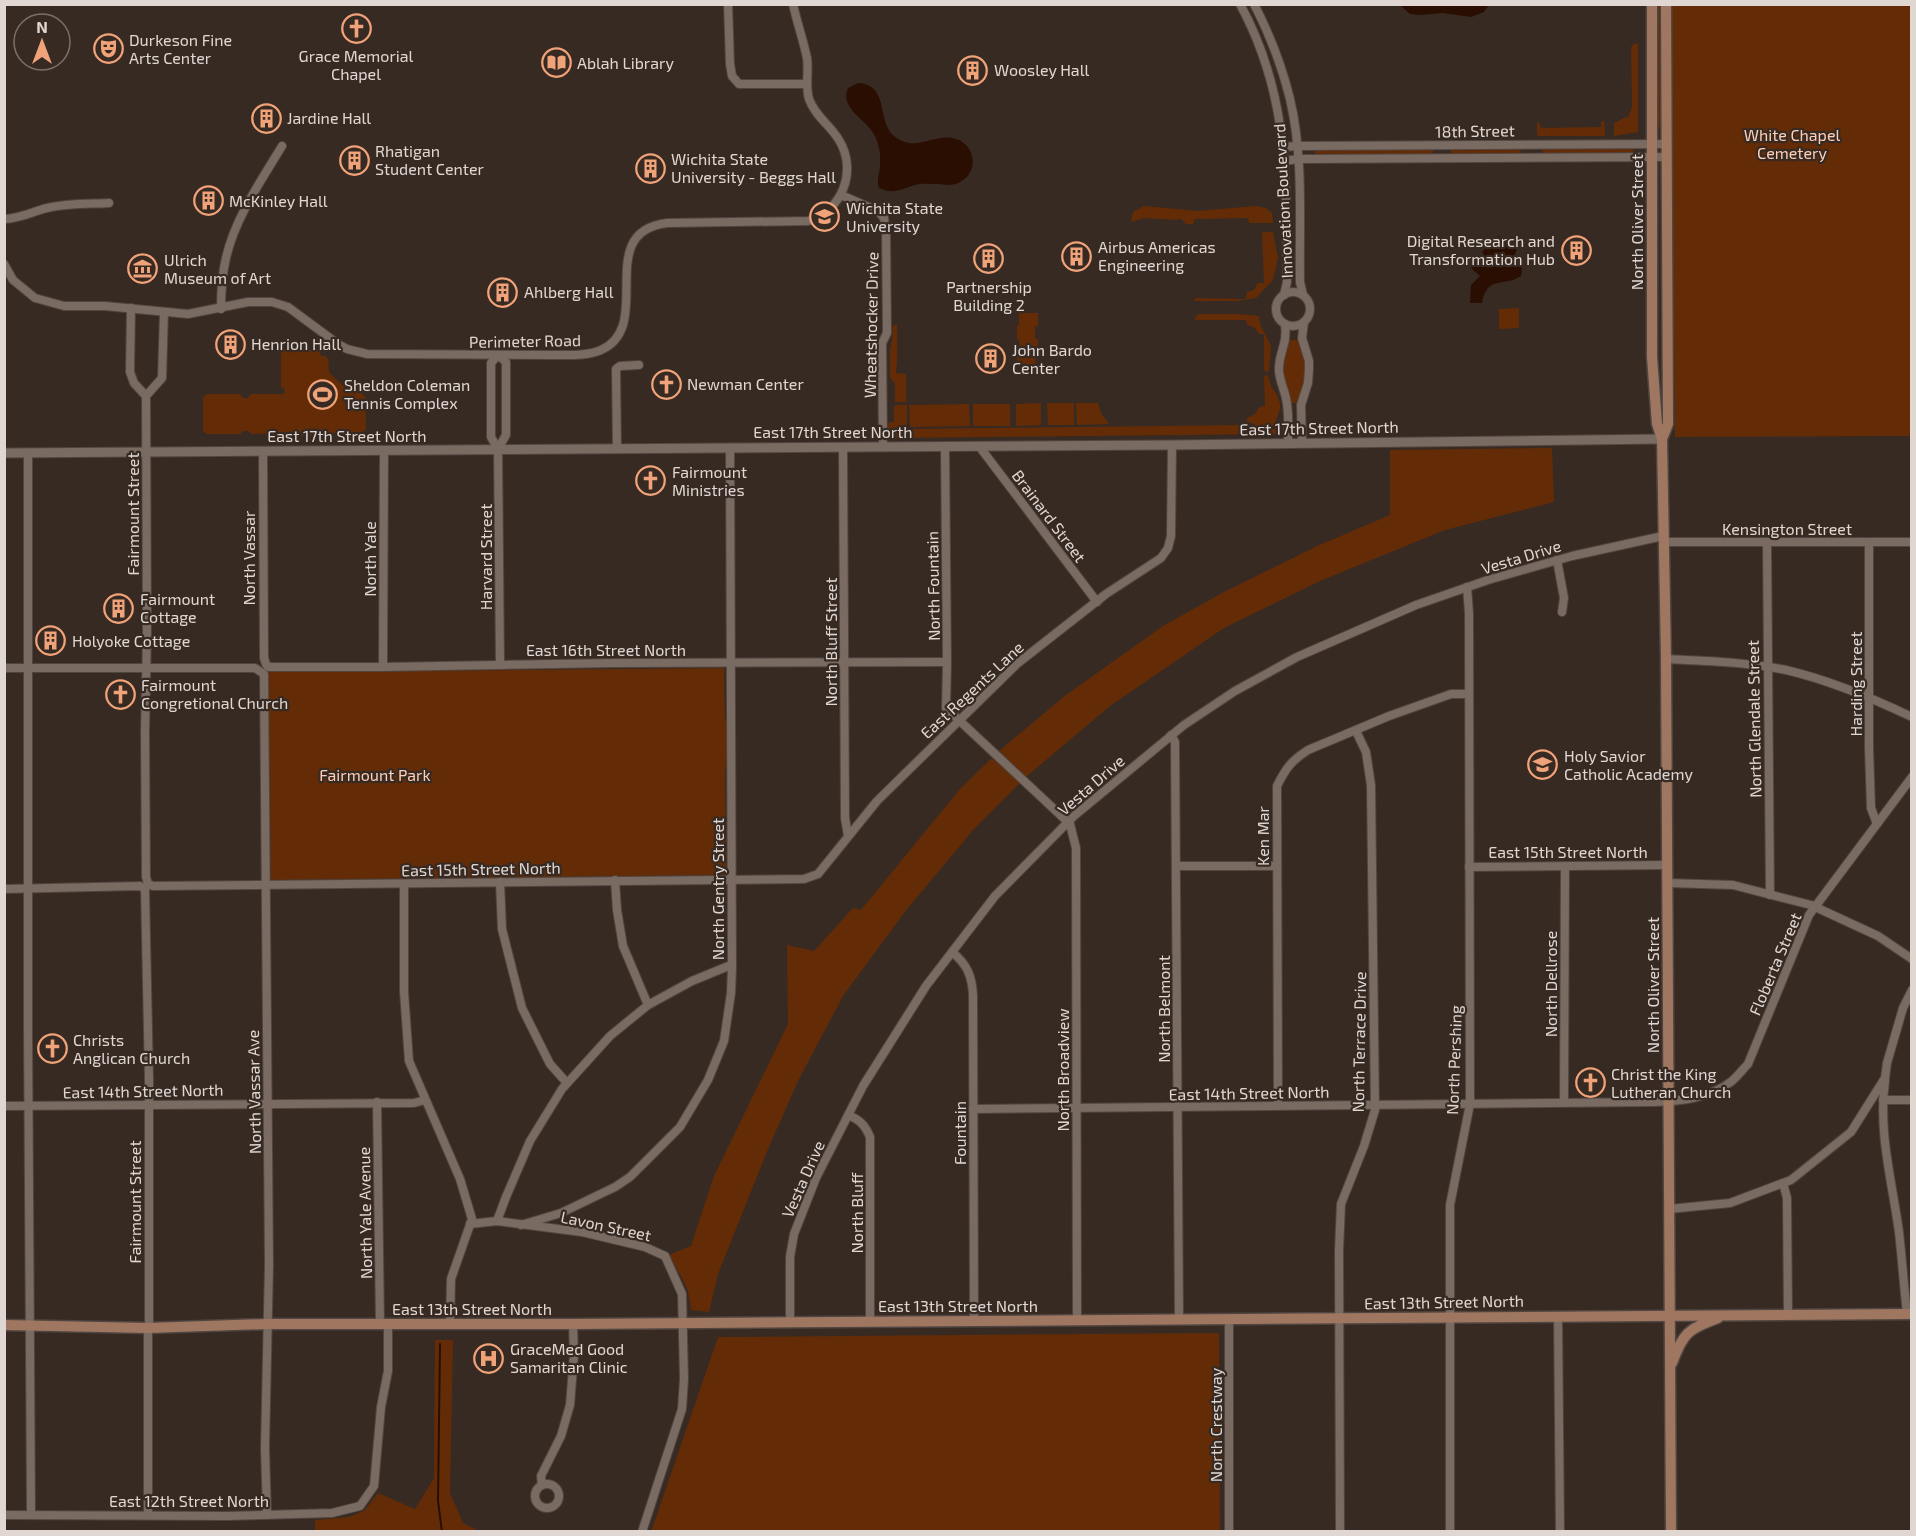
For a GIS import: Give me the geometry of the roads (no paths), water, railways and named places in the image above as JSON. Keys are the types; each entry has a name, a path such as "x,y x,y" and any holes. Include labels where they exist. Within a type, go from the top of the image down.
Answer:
{"main road":[{"name":"North Oliver Street","path":"1652,4 1652,357 1657,424 1662,439 1666,659 1671,1532"},
{"name":"North Oliver Street","path":"1662,439 1668,424 1666,4"},
{"name":"East 13th Street North","path":"4,1325 148,1328 267,1324 573,1324 1909,1314"},
{"path":"1669,1369 1689,1330 1726,1315"}],"street":[{"path":"728,4 729,64 732,76 740,84 807,84"},
{"path":"793,4 805,51 809,98 815,111 835,134 845,152 847,171 841,195"},
{"name":"Innovation Boulevard","path":"1240,4 1270,77 1279,112 1285,161 1287,282 1284,295"},
{"name":"Innovation Boulevard","path":"1254,4 1266,28 1290,99 1298,159 1300,282 1303,295"},
{"name":"18th Street","path":"1283,147 1666,144"},
{"path":"221,309 222,285 231,241 282,146"},
{"name":"18th Street","path":"1285,161 1298,159 1666,157"},
{"name":"Perimeter Road","path":"4,264 13,280 35,298 64,306 105,306 188,314 248,302 272,302 288,307 347,349 367,354 585,355 602,350 612,343 621,330 626,316 628,254 636,240 653,227 666,224 808,221 828,212 841,195"},
{"name":"Wheatshocker Drive","path":"841,195 878,212 884,218 886,230 886,333 882,343 883,447"},
{"path":"4,219 28,215 45,208 110,203"},
{"name":"Innovation Boulevard","path":"1288,443 1288,405 1279,370 1286,343 1285,324 1278,316 1276,309 1278,301 1284,295 1294,292 1303,295 1310,308 1308,318 1304,322 1302,342 1309,361 1307,386 1302,405 1302,443"},
{"path":"131,308 130,372 134,383 146,396 162,378 164,312"},
{"path":"1285,324 1297,326 1304,322"},
{"path":"498,355 506,362 506,435 498,449 490,436 490,426 491,363 498,355"},
{"path":"617,449 616,369 620,366 639,365"},
{"name":"Fairmount Street","path":"146,396 148,1515"},
{"name":"East 17th Street North","path":"4,453 945,447 1662,439"},
{"name":"East Regents Lane","path":"814,876 818,874 876,801 1017,663 1097,602 1161,558 1168,548 1171,536 1172,445"},
{"name":"Brainard Street","path":"979,446 1097,602"},
{"name":"North Bluff Street","path":"843,447 845,812 848,836"},
{"name":"North Fountain","path":"945,447 946,708 958,720"},
{"name":"North Gentry Street","path":"521,1225 561,1213 615,1187 630,1177 680,1127 708,1080 723,1041 730,993 731,965 730,448"},
{"name":"Harvard Street","path":"498,449 500,665"},
{"name":"North Vassar","path":"263,451 263,668"},
{"name":"North Yale","path":"383,667 384,451"},
{"path":"28,453 28,1105 31,1515"},
{"name":"Kensington Street","path":"1663,539 1767,543 1911,542"},
{"name":"Vesta Drive","path":"790,1322 790,1257 794,1234 816,1178 863,1086 926,986 952,952 995,897 1068,822 1171,735 1235,691 1297,657 1416,605 1467,587 1557,560 1663,539"},
{"name":"Harding Street","path":"1869,542 1871,808 1877,824"},
{"name":"North Glendale Street","path":"1767,543 1770,895"},
{"path":"1557,560 1564,598 1562,612"},
{"name":"North Pershing","path":"1450,1532 1450,1205 1470,1104 1467,587"},
{"path":"1666,659 1722,662 1786,670 1851,690 1911,717"},
{"name":"East 16th Street North","path":"4,668 947,662"},
{"name":"North Vassar Ave","path":"263,668 265,678 269,1265 265,1448 267,1515"},
{"name":"Ken Mar","path":"1278,1106 1277,786 1286,768 1308,750 1389,716 1451,694 1469,694"},
{"path":"958,720 1068,822"},
{"name":"North Terrace Drive","path":"1340,1532 1339,1250 1341,1204 1364,1146 1375,1106 1371,785 1366,752 1356,730"},
{"name":"North Belmont","path":"1171,735 1175,742 1177,866 1179,1319"},
{"name":"Floberta Street","path":"1668,1101 1715,1092 1732,1081 1748,1064 1809,915 1911,777"},
{"name":"North Broadview","path":"1068,822 1076,848 1077,1320"},
{"name":"East 15th Street North","path":"1469,867 1668,865"},
{"path":"1177,866 1276,866"},
{"name":"North Dellrose","path":"1563,1102 1564,866"},
{"name":"East 15th Street North","path":"4,889 804,879 814,876"},
{"path":"615,880 623,946 648,1005"},
{"path":"500,882 502,929 522,1008 550,1064 567,1083"},
{"path":"1668,883 1732,885 1816,908 1878,936 1911,959"},
{"path":"404,884 404,992 409,1061 460,1179 472,1219 451,1279 450,1324"},
{"name":"Fountain","path":"952,952 963,960 972,981 974,1321"},
{"path":"497,1221 531,1141 567,1083 610,1036 648,1005 692,981 731,965"},
{"path":"1909,1314 1899,1231 1885,1149 1883,1100 1887,1063 1903,1008 1911,990"},
{"path":"1668,1209 1730,1203 1791,1180 1851,1132 1885,1078"},
{"name":"East 14th Street North","path":"4,1106 414,1103 425,1100"},
{"path":"1883,1100 1911,1100"},
{"name":"East 14th Street North","path":"973,1109 1668,1101"},
{"name":"North Yale Avenue","path":"367,1496 374,1486 381,1407 388,1371 384,1324 377,1102"},
{"name":"North Bluff","path":"848,1115 858,1119 866,1127 870,1137 870,1321"},
{"path":"1783,1183 1787,1198 1788,1315"},
{"name":"Lavon Street","path":"470,1224 497,1221 582,1232 624,1241 665,1256 682,1294 684,1323 682,1409 642,1532"},
{"path":"1558,1316 1560,1532"},
{"name":"North Crestway","path":"1229,1319 1229,1532"},
{"path":"542,1485 541,1476 561,1436 570,1406 574,1355 573,1324"},
{"name":"East 12th Street North","path":"4,1515 332,1513 360,1506 367,1496"}],"waterway":[{"path":"440,1344 438,1501 442,1532"}],"place":[{"name":"Grace Memorial Chapel","path":"356,28"},
{"name":"Durkeson Fine Arts Center","path":"108,49"},
{"name":"Ablah Library","path":"556,63"},
{"name":"Woosley Hall","path":"973,70"},
{"name":"Jardine Hall","path":"266,118"},
{"name":"Rhatigan Student Center","path":"354,160"},
{"name":"Wichita State University - Beggs Hall","path":"650,168"},
{"name":"McKinley Hall","path":"208,201"},
{"name":"Wichita State University","path":"825,217"},
{"name":"Digital Research and Transformation Hub","path":"1576,250"},
{"name":"Airbus Americas Engineering","path":"1077,256"},
{"name":"Partnership Building 2","path":"989,259"},
{"name":"Ulrich Museum of Art","path":"143,269"},
{"name":"Ahlberg Hall","path":"503,292"},
{"name":"Henrion Hall","path":"230,344"},
{"name":"John Bardo Center","path":"991,359"},
{"name":"Newman Center","path":"666,384"},
{"name":"Sheldon Coleman Tennis Complex","path":"323,394"},
{"name":"Fairmount Ministries","path":"651,481"},
{"name":"Fairmount Cottage","path":"119,608"},
{"name":"Holyoke Cottage","path":"51,641"},
{"name":"Fairmount Congretional Church","path":"120,694"},
{"name":"Holy Savior Catholic Academy","path":"1543,765"},
{"name":"Christs Anglican Church","path":"52,1049"},
{"name":"Christ the King Lutheran Church","path":"1590,1083"},
{"name":"GraceMed Good Samaritan Clinic","path":"489,1358"}],"park label":[{"name":"White Chapel Cemetery","path":"1792,144"},
{"name":"Fairmount Park","path":"375,775"}]}
